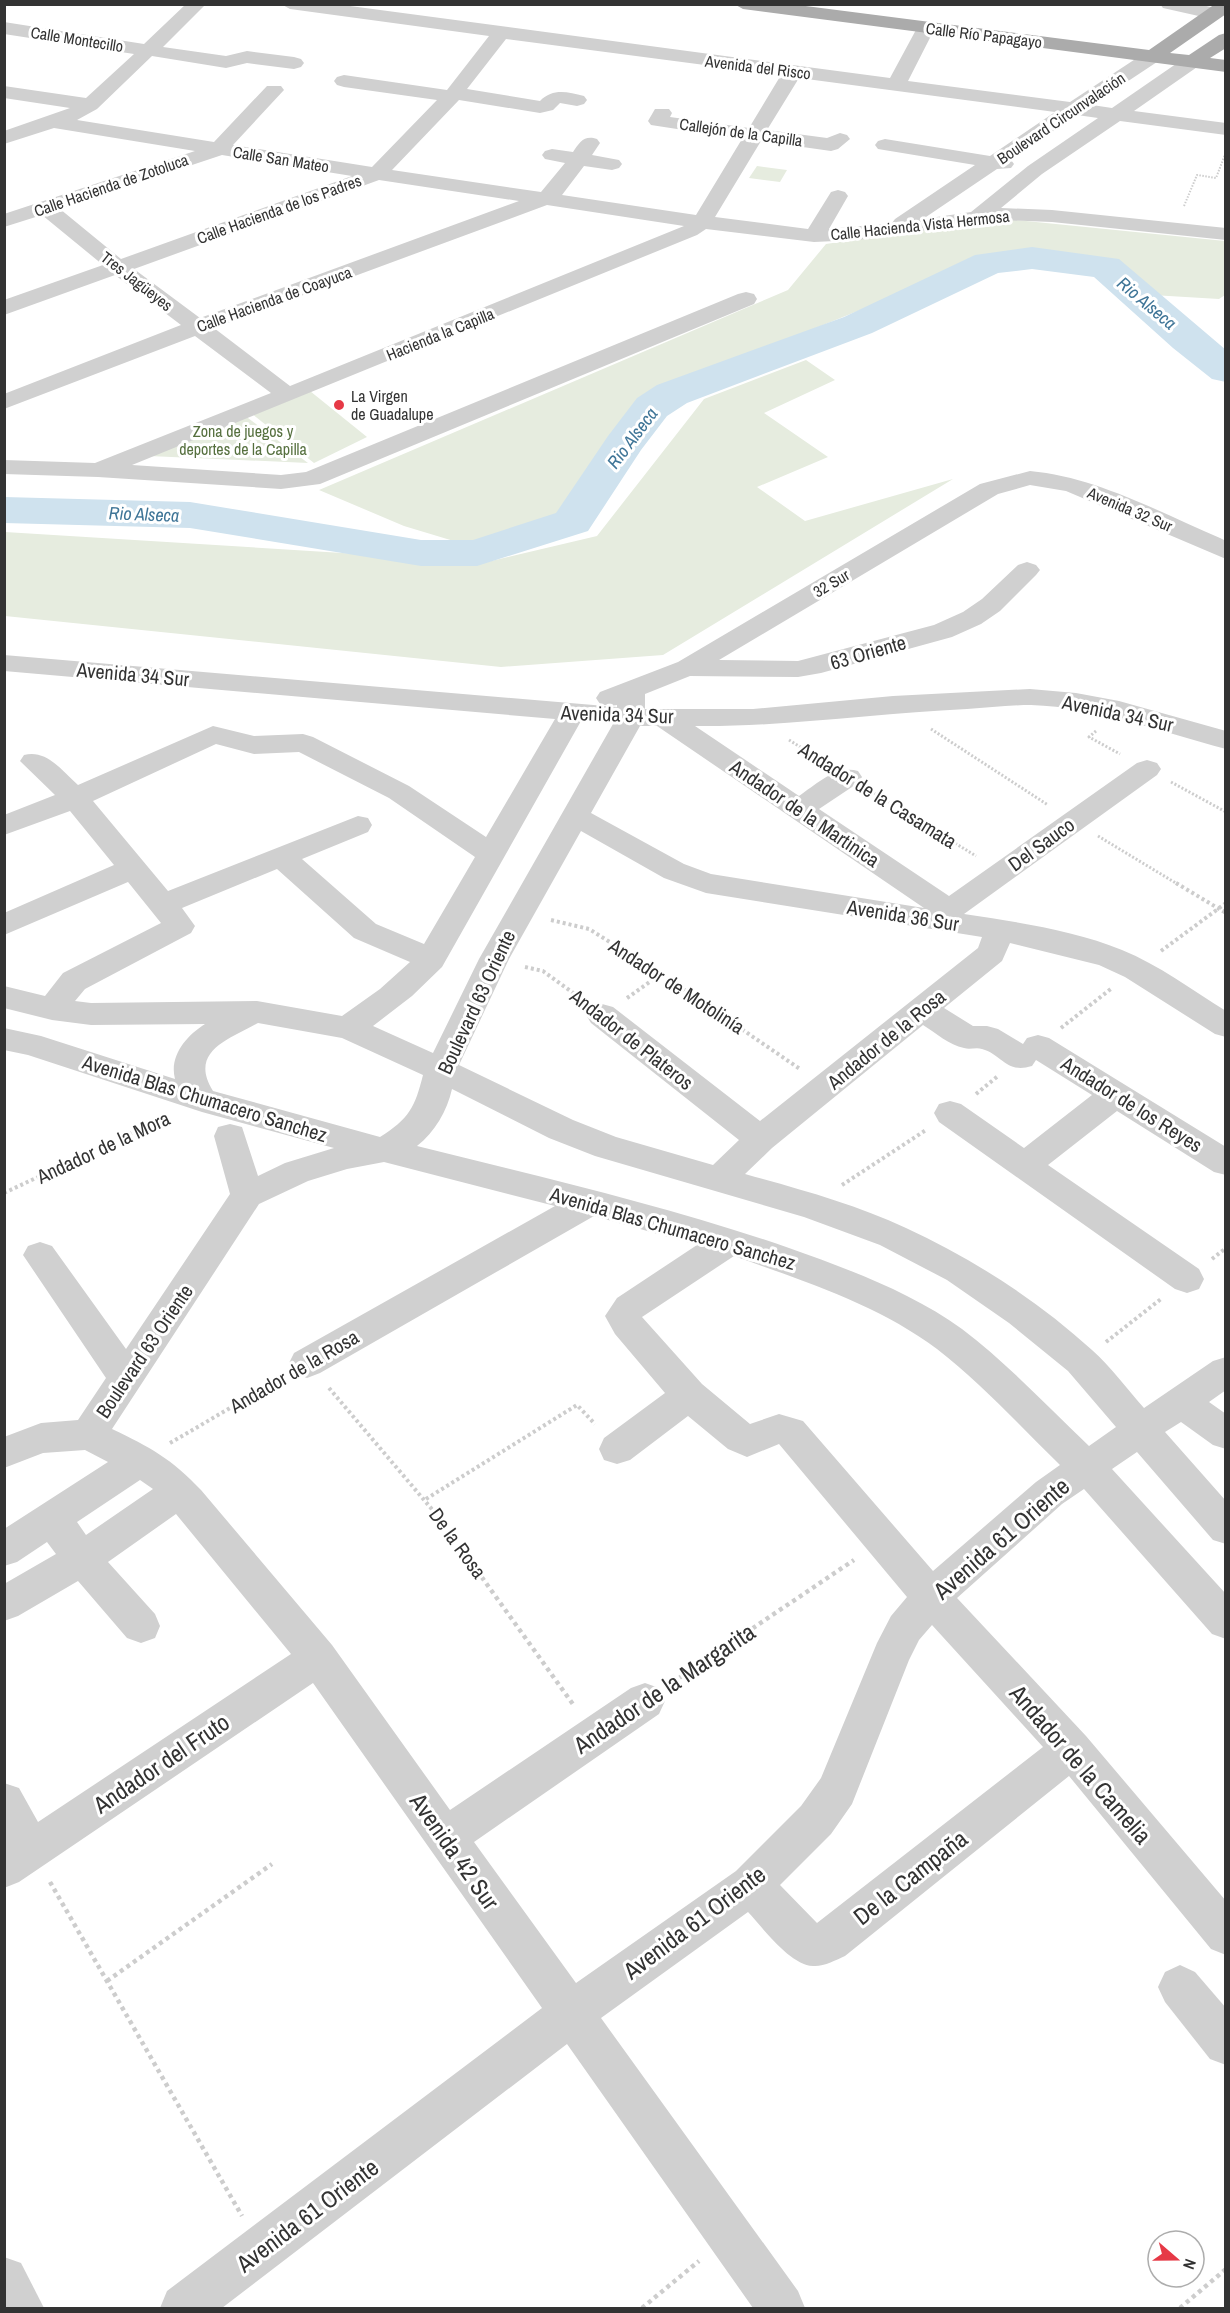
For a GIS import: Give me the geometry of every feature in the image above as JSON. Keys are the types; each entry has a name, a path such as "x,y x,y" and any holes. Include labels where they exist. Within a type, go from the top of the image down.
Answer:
{"main road":[{"name":"Calle Río Papagayo","path":"743,4 926,28 1160,52"},
{"name":"Calle Río Papagayo","path":"828,4 1160,52 1199,57 1226,56"},
{"name":"Boulevard Circunvalación","path":"1160,52 1219,9"},
{"name":"Boulevard Circunvalación","path":"1199,57 1226,39"},
{"name":"Calle Río Papagayo","path":"1199,57 1226,66"}],"street":[{"path":"4,138 53,122 90,105 197,4"},
{"name":"Avenida del Risco","path":"290,4 453,19 501,33 1226,129"},
{"path":"1169,4 1219,9"},
{"name":"Calle Montecillo","path":"4,28 226,62 247,57 294,63"},
{"path":"896,85 926,28"},
{"name":"Calle Hacienda de los Padres","path":"4,308 377,174 453,95 501,33"},
{"name":"Boulevard Circunvalación","path":"894,228 1160,52"},
{"name":"Boulevard Circunvalación","path":"979,215 1035,170 1199,57"},
{"name":"Hacienda la Capilla","path":"4,467 98,470 678,237 702,222 793,71"},
{"path":"341,73 381,86 543,107 555,97 577,100"},
{"path":"217,150 274,90"},
{"path":"4,92 90,105"},
{"path":"233,106 275,111"},
{"name":"Callejón de la Capilla","path":"662,113 658,121 682,130 837,142"},
{"name":"Calle San Mateo","path":"53,122 217,150 545,199"},
{"path":"885,145 1035,170"},
{"name":"Calle Hacienda de Zotoluca","path":"4,221 217,150"},
{"path":"545,199 555,191 584,151"},
{"path":"552,155 584,151 612,164"},
{"path":"814,236 838,196"},
{"name":"Calle Hacienda Vista Hermosa","path":"545,199 814,236 857,234 979,215 1022,214 1226,234"},
{"name":"Calle Hacienda de Coayuca","path":"4,402 197,327 545,199"},
{"name":"Tres Jagüeyes","path":"45,207 118,267 288,395"},
{"path":"98,470 280,482 311,479 746,299"},
{"name":"Avenida 32 Sur","path":"1030,478 1075,486 1211,543 1226,552"},
{"name":"32 Sur","path":"631,703 989,489 1030,478"},
{"name":"63 Oriente","path":"687,668 798,669 821,665 943,631 972,618 991,605 1028,570"},
{"name":"Avenida 34 Sur","path":"4,663 572,713 631,703 661,716 753,718 893,704 1030,697 1076,701 1108,708 1226,740"},
{"name":"Boulevard 63 Oriente","path":"4,1453 41,1438 88,1435 247,1195 297,1172 339,1159 384,1150 407,1136 427,1114 437,1090 440,1071 494,959 575,816 631,703"},
{"path":"346,1028 381,1007 410,982 431,959 572,713"},
{"name":"Andador de la Martinica","path":"661,716 799,809 942,915"},
{"path":"4,826 75,798 213,735 254,745 303,743 399,792 490,854"},
{"path":"34,761 75,798 172,915"},
{"name":"Del Sauco","path":"942,915 1147,769"},
{"path":"799,809 848,777"},
{"name":"Avenida 36 Sur","path":"575,816 674,871 706,883 942,915 1078,947 1110,957 1136,969 1226,1026"},
{"path":"52,1009 74,981 172,915 281,856 358,825"},
{"path":"281,856 365,931 431,959"},
{"path":"4,925 134,868"},
{"name":"Andador de la Rosa","path":"721,1178 760,1139 992,954 1000,930"},
{"path":"4,997 52,1009 91,1014 257,1012 346,1028 396,1048 561,1129 608,1147 812,1206 892,1236 959,1270 1021,1313 1081,1361 1226,1528"},
{"name":"Andador de los Reyes","path":"922,1009 967,1038 987,1037 1030,1052 1116,1094 1226,1163"},
{"path":"202,1100 188,1077 189,1063 195,1049 209,1035 227,1024 257,1012"},
{"name":"Andador de Plateros","path":"603,1015 760,1139"},
{"name":"Avenida Blas Chumacero Sanchez","path":"13,1046 384,1150 590,1202 730,1241 818,1272 906,1312 949,1339 1087,1467 1226,1622"},
{"path":"1025,1166 1116,1094"},
{"path":"950,1113 1187,1278"},
{"path":"230,1136 247,1195"},
{"name":"Andador de la Rosa","path":"307,1363 590,1202"},
{"path":"730,1241 629,1308 623,1316 627,1324 689,1395 747,1442 776,1428 783,1428 790,1432 885,1540 931,1597"},
{"path":"40,1255 126,1378"},
{"name":"Avenida 61 Oriente","path":"184,2308 570,2014 751,1885 816,1820 837,1790 891,1656 905,1628 931,1597 1049,1493 1226,1371"},
{"path":"617,1449 689,1395"},
{"path":"1181,1402 1226,1434"},
{"name":"Avenida 42 Sur","path":"88,1435 141,1460 179,1491 318,1658 781,2308"},
{"path":"4,1550 53,1520 141,1460"},
{"path":"4,1604 82,1558 179,1491"},
{"path":"53,1520 82,1558 141,1626"},
{"name":"Andador de la Camelia","path":"931,1597 1072,1749 1226,1934"},
{"name":"Andador del Fruto","path":"18,1859 318,1658"},
{"name":"Andador de la Margarita","path":"446,1838 486,1808 645,1701"},
{"name":"De la Campaña","path":"751,1885 799,1936 813,1945 830,1941 1072,1749"},
{"path":"4,1802 18,1859"},
{"path":"1180,1987 1226,2043"},
{"path":"4,2280 20,2308"}],"path":[{"path":"1174,229 1197,175 1216,178 1226,152"},
{"name":"Andador de la Casamata","path":"753,718 1003,872"},
{"name":"Andador de Motolinía","path":"514,922 557,920 589,929 661,974 827,1087"},
{"name":"Andador de Plateros","path":"494,959 543,971 603,1015"},
{"path":"603,1015 661,974"},
{"name":"Andador de la Mora","path":"4,1193 202,1100"},
{"path":"1081,1361 1226,1248"},
{"name":"Andador de la Rosa","path":"141,1460 307,1363"},
{"name":"De la Rosa","path":"307,1363 426,1498 595,1734"},
{"path":"426,1498 577,1405 617,1449"},
{"name":"Andador de la Margarita","path":"645,1701 885,1540"},
{"path":"18,1859 107,1981 261,2250"},
{"path":"107,1981 272,1864"},
{"path":"642,2308 729,2235"},
{"path":"1180,2308 1226,2269"}],"green space":[{"path":"757,166 787,170 780,182 749,178"},
{"path":"996,218 1225,241 1225,295 1219,299 1152,295 1116,266 1001,253 660,391 553,521 467,545 404,526 319,490 788,290 826,244"},
{"path":"806,360 835,380 764,413 828,457 757,487 805,521 953,479 663,655 501,667 5,616 5,532 487,562 597,536 704,399"},
{"name":"Zona de juegos y deportes de la Capilla","path":"310,391 367,437 314,463 251,413"},
{"name":"Zona de juegos y deportes de la Capilla","path":"244,415 308,463 149,456"}],"waterway":[{"name":"Rio Alseca","path":"4,510 190,515 421,553 477,553 572,522 623,445 652,407 672,394 858,325 989,263 1032,258 1105,267 1187,340 1226,370"}],"place":[{"name":"La Virgen de Guadalupe","path":"339,405"}]}
